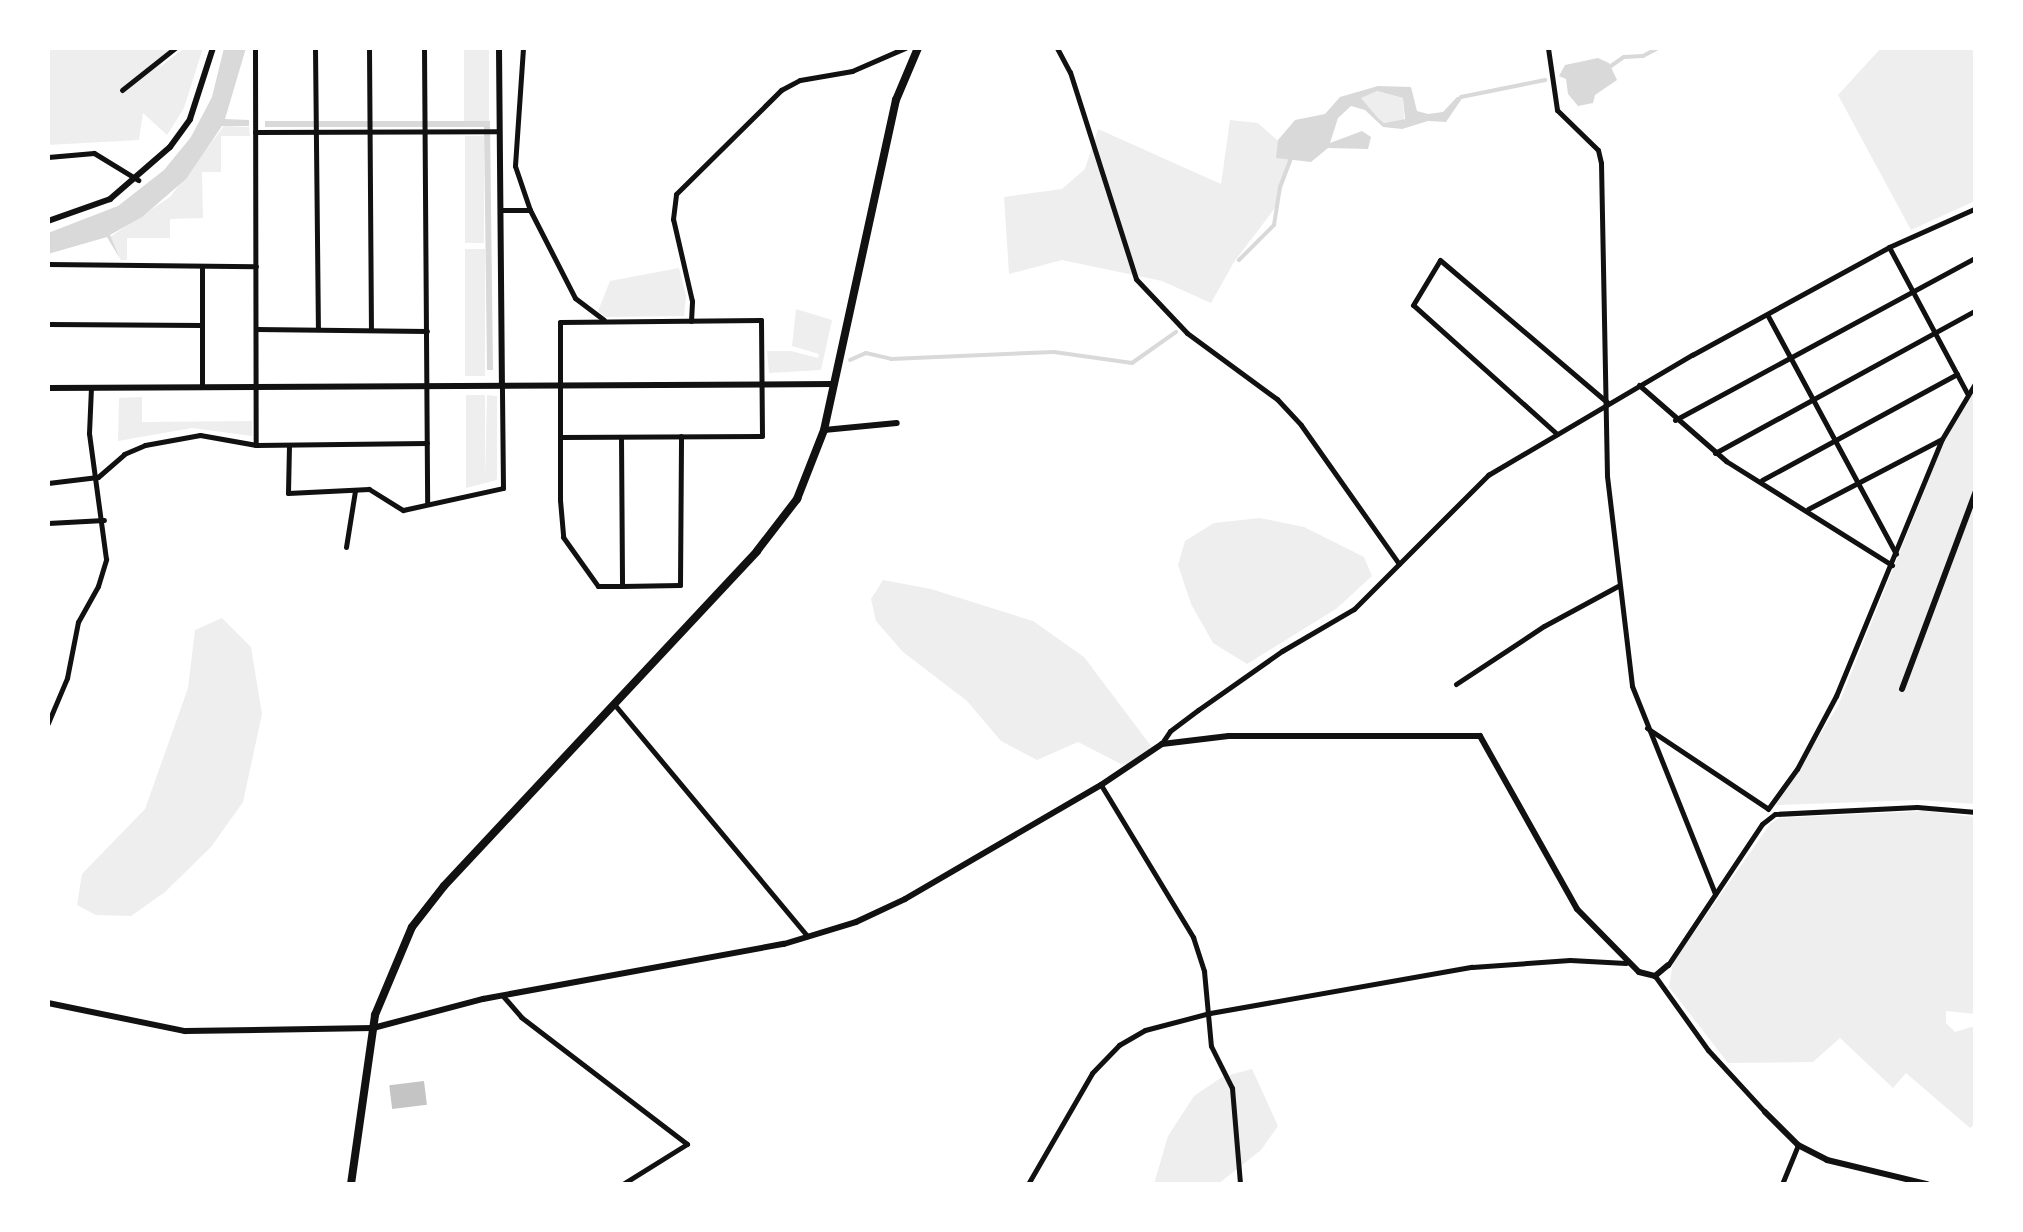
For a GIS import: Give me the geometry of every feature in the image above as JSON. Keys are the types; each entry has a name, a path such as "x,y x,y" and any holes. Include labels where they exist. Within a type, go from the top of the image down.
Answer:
{"main road":[{"path":"351,1184 374,1028 394,962 420,916 784,518 804,483 824,430 896,100 918,48"}],"street":[{"path":"122,90 175,48"},
{"path":"48,221 110,199 138,180 190,118 213,48"},
{"path":"255,48 256,445"},
{"path":"315,48 318,329"},
{"path":"369,48 371,330"},
{"path":"424,48 427,504"},
{"path":"288,445 288,494 370,490 403,510 503,488 498,48"},
{"path":"522,48 513,145 530,210 575,298 607,322"},
{"path":"692,321 692,301 673,219 676,194 782,90 814,76 852,71 904,48"},
{"path":"1058,48 1070,72 1136,279 1188,332 1277,399 1301,424 1399,564"},
{"path":"1548,48 1557,110 1598,150 1601,163 1607,476 1632,686 1645,727 1715,894"},
{"path":"255,132 500,131"},
{"path":"48,157 94,152 138,180"},
{"path":"48,1003 184,1031 374,1028 502,996 808,938 905,899 1101,785 1162,744 1170,731 1240,680 1354,608 1488,475 1639,385 1888,247 1976,208"},
{"path":"501,210 530,210"},
{"path":"1888,247 1967,393"},
{"path":"1674,420 1976,257"},
{"path":"1557,434 1413,305 1440,260 1608,403"},
{"path":"48,264 256,266"},
{"path":"202,266 202,388"},
{"path":"1715,453 1976,310"},
{"path":"1768,316 1896,554"},
{"path":"561,437 621,436 682,436 762,436 761,320 560,322 560,384 561,437 563,537 598,586 622,586 680,585 682,436"},
{"path":"48,324 202,325"},
{"path":"256,330 427,330"},
{"path":"1762,480 1957,374"},
{"path":"1768,809 1797,769 1836,696 1942,439 1976,382"},
{"path":"48,388 833,384"},
{"path":"1639,385 1715,453 1892,565"},
{"path":"48,723 67,678 78,622 104,572 104,520 89,433 91,388"},
{"path":"824,430 897,423"},
{"path":"48,483 98,477 124,454 200,435 256,445 427,444"},
{"path":"621,436 622,586"},
{"path":"1807,510 1942,439"},
{"path":"346,547 355,491"},
{"path":"1902,690 1976,492"},
{"path":"48,523 104,520"},
{"path":"1456,684 1544,626 1618,586"},
{"path":"614,704 802,924 808,938"},
{"path":"1645,727 1768,809 1770,817"},
{"path":"1162,744 1229,736 1480,736 1578,909 1626,962 1655,976 1708,1050 1798,1146 1843,1168 1927,1184"},
{"path":"1101,785 1193,937 1210,1013 1212,1046 1232,1088 1240,1184"},
{"path":"1655,976 1668,965 1770,817 1797,812 1918,807 1976,812"},
{"path":"1028,1184 1074,1100 1119,1046 1145,1030 1210,1013 1472,967 1570,960 1626,962"},
{"path":"502,996 522,1018 687,1144 623,1184"},
{"path":"1782,1184 1798,1146"}],"shaded area":[{"path":"48,48 172,48 159,68 184,48 203,48 184,108 167,135 143,113 139,140 48,145"},
{"path":"224,48 246,48 225,119 249,120 249,126 222,126 186,179 142,217 110,235 120,259 107,237 48,254 48,233 118,206 164,170 191,137 212,97"},
{"path":"464,48 489,48 489,121 464,121"},
{"path":"1881,48 1975,48 1975,201 1911,230 1838,95"},
{"path":"1598,58 1609,63 1617,80 1595,95 1593,103 1578,106 1568,94 1566,79 1559,76 1565,65"},
{"path":"1378,86 1411,87 1417,111 1428,114 1443,112 1457,97 1463,97 1446,122 1428,121 1402,129 1383,127 1365,110 1351,106 1338,118 1330,143 1362,131 1371,137 1368,149 1328,148 1311,162 1276,158 1278,140 1295,120 1325,114 1340,97","holes":["1377,91 1403,98 1405,119 1384,123 1361,98"]},
{"path":"1377,91 1403,98 1404,119 1384,123 1360,98"},
{"path":"1230,120 1258,123 1294,155 1275,208 1234,262 1211,303 1162,281 1062,260 1009,274 1004,197 1062,189 1085,169 1098,129 1221,184"},
{"path":"265,121 490,121 493,370 487,370 484,127 265,127"},
{"path":"224,126 249,127 250,136 221,136 221,172 202,172 203,218 170,219 170,238 127,238 127,260 121,260 110,237 170,197"},
{"path":"465,136 484,136 484,243 465,243"},
{"path":"465,249 485,249 485,376 465,376"},
{"path":"679,268 686,296 684,316 605,317 598,311 610,281"},
{"path":"796,309 832,320 821,370 769,373 767,351 791,351 818,358 819,354 792,346"},
{"path":"1975,387 1975,804 1919,800 1776,805 1838,706 1956,414"},
{"path":"466,395 485,395 485,479 487,395 497,396 497,480 466,488"},
{"path":"142,397 142,422 252,421 252,436 192,428 118,441 119,398"},
{"path":"1260,518 1304,527 1364,557 1372,576 1336,609 1247,664 1213,643 1191,604 1178,565 1185,541 1214,523"},
{"path":"883,580 931,589 1033,621 1084,657 1151,746 1136,766 1121,764 1078,742 1037,760 1001,741 967,701 903,652 876,621 871,599"},
{"path":"222,618 251,647 262,714 243,802 211,847 165,892 131,916 96,915 77,905 82,874 145,809 188,688 195,630"},
{"path":"1924,811 1975,817 1975,1014 1946,1011 1946,1023 1955,1032 1975,1026 1975,1124 1970,1128 1906,1073 1893,1088 1840,1038 1813,1062 1728,1063 1669,987 1673,963 1770,824 1779,818"},
{"path":"1252,1069 1278,1126 1261,1150 1218,1184 1154,1184 1168,1136 1194,1096 1222,1077"}],"building":[{"path":"424,1081 427,1105 392,1109 389,1085"}],"waterway":[{"path":"1608,68 1624,57 1643,56 1658,48"},
{"path":"1461,97 1545,80"},
{"path":"1239,260 1274,225 1280,187 1291,158"},
{"path":"850,360 866,353 891,359 1054,352 1132,363 1176,332"}]}
